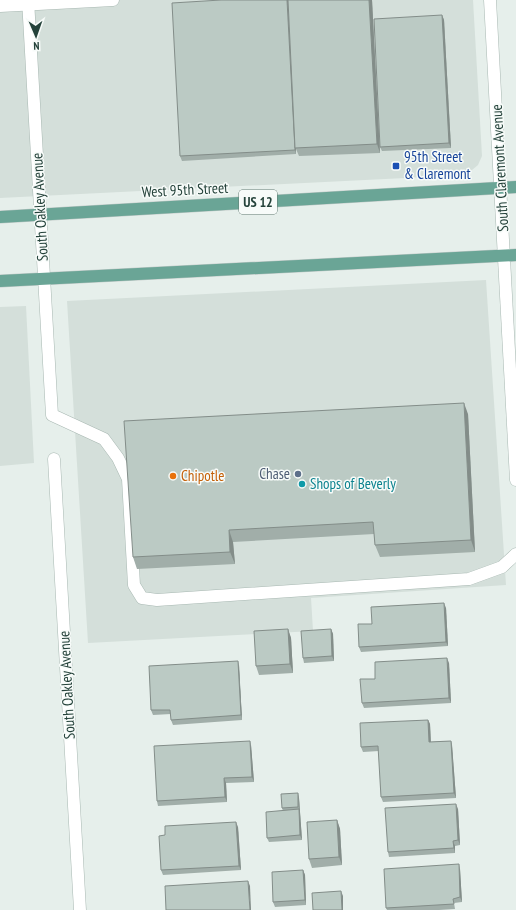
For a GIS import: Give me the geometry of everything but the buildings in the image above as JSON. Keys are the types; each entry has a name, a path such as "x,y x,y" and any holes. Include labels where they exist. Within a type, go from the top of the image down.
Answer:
{"main road":[{"name":"West 95th Street","path":"0,216 40,215 516,187"},
{"path":"0,280 510,255"}],"street":[{"path":"0,6 28,2 113,0"},
{"name":"South Claremont Avenue","path":"490,0 501,188 510,255 516,480"},
{"name":"South Oakley Avenue","path":"28,2 52,415 104,439 118,458 128,478 134,585 142,598 158,600 469,579 502,567 516,554"},
{"name":"South Oakley Avenue","path":"54,459 80,910"}],"shaded area":[{"path":"113,0 473,0 482,156 478,165 466,175 0,198 0,6"},
{"name":"Shops of Beverly","path":"486,280 506,585 311,598 313,631 88,643 67,301"},
{"path":"26,306 34,463 0,466 0,307"}],"place":[{"name":"95th Street & Claremont","path":"396,166"},
{"name":"Chase","path":"298,474"},
{"name":"Chipotle","path":"173,476"},
{"name":"Shops of Beverly","path":"302,484"}]}
